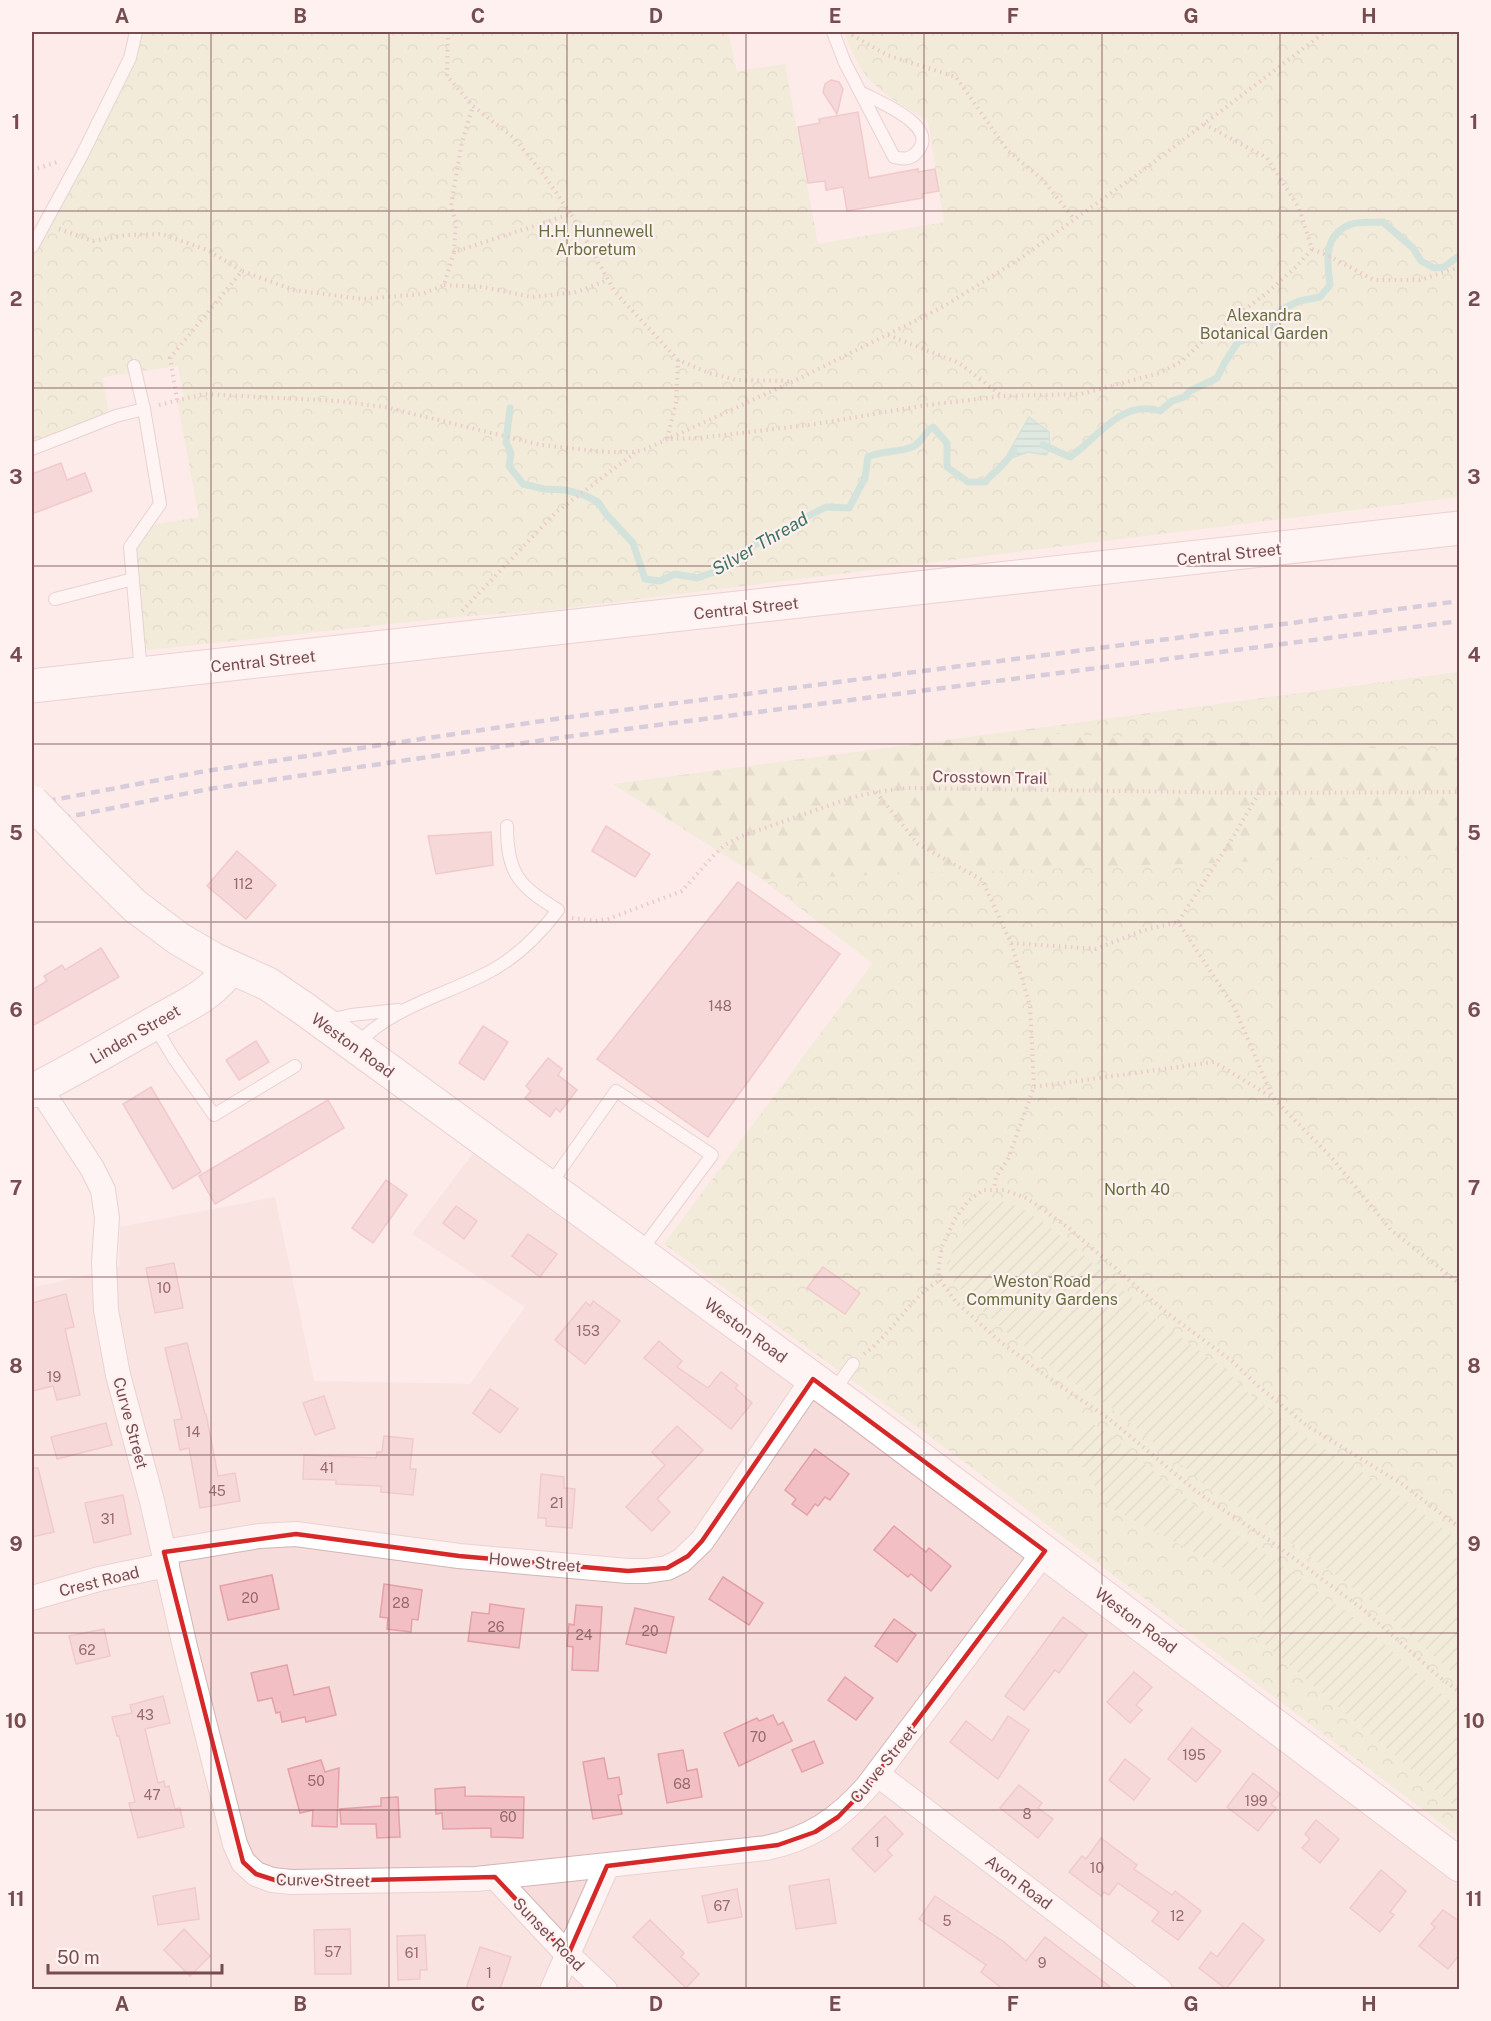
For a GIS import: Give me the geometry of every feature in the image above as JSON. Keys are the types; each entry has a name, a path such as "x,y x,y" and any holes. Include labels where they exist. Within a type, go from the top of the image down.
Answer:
{"main road":[{"name":"Central Street","path":"32,686 1460,528"},
{"name":"Weston Road","path":"32,802 128,900 158,924 190,946 268,984 355,1046 823,1386 1460,1865"},
{"name":"Linden Street","path":"35,1089 213,988 230,967"}],"street":[{"name":"Curve Street","path":"35,1089 92,1168 103,1190 107,1218 104,1274 108,1320 118,1375 235,1844 238,1854 249,1869 263,1878 282,1882 495,1877 766,1848 791,1842 814,1832 838,1817 857,1798 1045,1551"},
{"name":"Howe Street","path":"165,1559 259,1536 296,1534 459,1556 627,1570 667,1568 681,1562 694,1550 823,1386"},
{"name":"Crest Road","path":"32,1598 165,1559"},
{"name":"Avon Road","path":"877,1774 1161,1989"},
{"path":"552,1989 607,1866"},
{"name":"Sunset Road","path":"495,1877 568,1955 605,1989"}],"lane":[{"path":"32,248 82,156 130,58 136,32"},
{"path":"833,32 845,63 894,157 903,159 913,156 920,149 922,140 920,130 914,121 862,93"},
{"path":"134,366 144,409 160,504 130,547 141,675"},
{"path":"32,449 116,416 144,409"},
{"path":"55,599 133,579"},
{"path":"355,1046 378,1025 500,965 530,944 558,910 535,896 519,881 508,855 507,826"},
{"path":"322,1023 351,1015 405,1010"},
{"path":"153,1024 214,1115 295,1066"},
{"path":"548,1187 616,1091 712,1155 639,1253"},
{"path":"823,1386 853,1364"}],"path":[{"path":"448,32 447,76 473,106 514,138 544,175 571,214 615,292 678,360 709,373 737,380 794,381"},
{"path":"846,32 887,55 956,77 1008,151 1042,179 1075,220"},
{"path":"456,617 555,513 635,452 794,381 941,308 1018,260 1075,220 1325,32"},
{"path":"444,285 454,252 456,223 451,206 462,142 473,106"},
{"path":"1204,124 1267,158 1299,208 1312,249 1374,280 1420,280 1460,267"},
{"path":"454,252 571,214"},
{"path":"45,224 93,241 127,235 162,234 207,250 242,271 294,290 362,299 422,294 444,285 483,287 532,297 577,292 608,280"},
{"path":"667,439 699,438 816,424 920,406 1003,396 1081,394 1160,373 1182,362 1203,340 1268,292 1312,249"},
{"path":"177,400 170,358 242,271"},
{"path":"887,334 959,363 1003,396"},
{"path":"667,439 676,403 678,360"},
{"path":"144,409 204,394 338,401 385,407 541,445 606,452 635,452"},
{"name":"Crosstown Trail","path":"558,910 572,919 596,921 608,919 682,891 713,856 725,845 742,836 824,807 876,792 907,788 1258,793 1460,792"},
{"path":"876,792 918,844 982,880 1011,943 1030,1006 1034,1087 1008,1159 996,1177 994,1189"},
{"path":"1011,943 1096,949 1141,931 1178,922 1230,842 1258,793"},
{"path":"1178,922 1234,1007 1273,1098"},
{"path":"1034,1087 1214,1062 1273,1098 1331,1157 1391,1230 1460,1284"},
{"path":"1460,1528 1402,1484 1299,1420 1232,1361 1167,1313 1086,1242 1024,1197 1004,1190 983,1190 975,1195 955,1219 947,1233 938,1272 940,1280 956,1302 998,1340 1108,1418 1201,1495 1269,1540 1365,1610 1438,1676 1460,1692"},
{"path":"853,1364 883,1339 921,1293 940,1280"}],"highlighted area":[{"path":"813,1379 1045,1551 867,1787 838,1817 815,1832 778,1845 607,1866 568,1955 495,1877 281,1882 256,1874 243,1862 164,1552 296,1534 459,1556 628,1571 667,1568 688,1556 702,1541"}],"shaded area":[{"path":"1029,417 1049,432 1050,450 1046,455 1028,452 1012,458 1009,452"},
{"path":"477,1148 1061,1574 1459,1882 1459,1989 32,1989 32,1288 119,1267 120,1227 275,1197 314,1381 470,1384 525,1307 412,1234"}],"green space":[{"path":"136,32 728,32 737,71 785,64 818,244 944,222 928,121 873,84 860,67 844,32 1459,32 1459,497 550,610 456,617 139,651 130,547 145,526 199,517 177,400 184,399 178,366 103,377 109,418 32,449 32,247 82,156"},
{"name":"North 40","path":"1459,672 1459,1512 721,1168 873,963 762,879 613,784"},
{"path":"1459,672 1459,752 1020,732"},
{"name":"North 40","path":"1459,854 1459,1837 951,1452 664,1244 873,963 762,879"},
{"name":"Weston Road Community Gardens","path":"994,1199 1019,1207 1046,1224 1159,1322 1225,1369 1249,1393 1300,1434 1396,1493 1459,1541 1459,1678 1371,1601 1275,1531 1208,1487 1114,1410 1055,1370 1005,1331 964,1294 950,1276 952,1251 969,1216 982,1204"},
{"path":"1087,1419 1194,1505 1357,1620 1430,1685 1459,1707 1459,1810 1252,1633 1270,1607 1224,1568 1107,1506 1071,1445"}],"building":[{"path":"831,80 839,82 843,89 837,114 823,92 825,84"},
{"path":"858,112 869,178 918,169 918,172 935,169 939,191 922,194 923,198 847,211 843,187 826,190 825,181 808,183 798,127 820,123 819,119"},
{"path":"61,463 67,480 85,473 92,491 32,514 32,474"},
{"path":"606,826 650,854 635,877 592,851"},
{"path":"491,832 493,865 436,874 428,836"},
{"path":"237,851 276,885 246,919 207,886"},
{"path":"738,882 840,954 708,1137 597,1059"},
{"path":"101,948 119,977 32,1026 32,990 47,981 44,976 62,965 65,970"},
{"path":"483,1026 508,1042 484,1080 459,1063"},
{"path":"256,1041 269,1062 239,1080 226,1060"},
{"path":"548,1058 562,1069 558,1075 577,1090 560,1112 556,1108 550,1117 525,1098 531,1091 526,1086"},
{"path":"151,1087 201,1172 173,1189 123,1104"},
{"path":"328,1100 344,1128 215,1204 199,1176"},
{"path":"386,1180 407,1195 373,1243 352,1228"},
{"path":"456,1206 477,1221 464,1239 443,1223"},
{"path":"528,1234 557,1254 540,1277 512,1256"},
{"path":"174,1263 183,1308 155,1313 146,1268"},
{"path":"823,1267 860,1293 845,1314 807,1288"},
{"path":"66,1294 74,1327 65,1329 80,1395 57,1400 53,1386 32,1391 32,1303"},
{"path":"593,1301 620,1321 585,1364 555,1340 586,1302 590,1306"},
{"path":"659,1341 682,1361 677,1367 708,1388 721,1372 738,1385 735,1388 752,1403 731,1429 644,1358"},
{"path":"187,1343 206,1414 218,1476 235,1473 240,1501 200,1508 189,1448 180,1450 174,1420 182,1419 165,1348"},
{"path":"490,1389 518,1409 500,1433 473,1413"},
{"path":"324,1396 335,1428 315,1435 303,1403"},
{"path":"106,1423 112,1445 57,1459 51,1437"},
{"path":"677,1426 703,1450 657,1499 670,1512 652,1531 626,1507 665,1465 652,1452"},
{"path":"384,1436 413,1439 410,1469 416,1469 413,1495 381,1492 381,1486 336,1484 336,1480 303,1479 304,1455 376,1458 377,1452 382,1452"},
{"path":"815,1449 849,1474 830,1500 825,1497 818,1506 815,1504 807,1515 792,1504 796,1499 785,1490"},
{"path":"32,1468 38,1468 54,1532 32,1537"},
{"path":"541,1474 564,1477 564,1488 575,1489 572,1528 546,1526 546,1518 538,1518"},
{"path":"123,1495 131,1534 94,1543 85,1503"},
{"path":"894,1526 926,1552 929,1548 951,1566 931,1591 911,1574 908,1577 874,1550"},
{"path":"272,1575 279,1609 228,1620 220,1586"},
{"path":"723,1577 763,1603 749,1625 709,1599"},
{"path":"384,1584 422,1590 418,1620 412,1619 411,1632 387,1629 388,1618 380,1617"},
{"path":"490,1604 524,1609 519,1648 468,1641 472,1612 489,1614"},
{"path":"576,1605 602,1607 598,1671 572,1670 573,1647 567,1646 569,1624 574,1625"},
{"path":"635,1608 674,1617 666,1653 626,1644"},
{"path":"1063,1617 1087,1635 1059,1673 1055,1670 1024,1710 1005,1696"},
{"path":"894,1619 916,1635 897,1662 875,1646"},
{"path":"104,1629 110,1656 76,1664 69,1636"},
{"path":"287,1665 294,1695 329,1687 336,1715 306,1722 305,1717 282,1722 280,1712 276,1713 272,1698 258,1701 251,1673"},
{"path":"1134,1672 1152,1687 1136,1705 1142,1710 1130,1723 1107,1702"},
{"path":"845,1677 873,1698 856,1720 828,1700"},
{"path":"163,1696 170,1723 145,1729 158,1783 164,1781 165,1787 169,1786 175,1809 180,1808 184,1827 138,1838 129,1803 135,1802 112,1717 132,1713 130,1705"},
{"path":"773,1715 778,1725 783,1722 792,1741 739,1766 724,1733 757,1718 759,1721"},
{"path":"1008,1716 1029,1730 998,1779 950,1742 966,1721 992,1741"},
{"path":"1192,1728 1221,1751 1196,1782 1168,1759"},
{"path":"814,1741 823,1763 802,1772 792,1750"},
{"path":"683,1750 687,1771 697,1769 702,1797 667,1803 658,1754"},
{"path":"604,1758 608,1779 619,1777 622,1794 618,1795 622,1814 593,1819 583,1762"},
{"path":"1125,1759 1150,1779 1134,1800 1109,1780"},
{"path":"321,1760 325,1772 339,1768 337,1827 312,1826 313,1810 300,1813 288,1769"},
{"path":"1253,1773 1280,1794 1271,1804 1276,1808 1258,1831 1227,1807"},
{"path":"1019,1785 1042,1803 1038,1808 1053,1819 1038,1838 1000,1808"},
{"path":"465,1787 465,1796 524,1797 523,1838 491,1837 491,1828 443,1829 442,1813 436,1814 435,1789"},
{"path":"398,1797 400,1837 377,1838 376,1824 341,1824 340,1809 381,1806 381,1798"},
{"path":"885,1816 903,1834 887,1850 892,1855 875,1872 852,1849"},
{"path":"1316,1820 1339,1839 1320,1863 1302,1848 1310,1839 1305,1834"},
{"path":"1101,1838 1137,1865 1134,1869 1172,1895 1175,1891 1201,1911 1178,1940 1152,1921 1159,1912 1118,1883 1109,1895 1104,1892 1101,1896 1069,1872 1082,1856 1086,1859"},
{"path":"1381,1870 1406,1891 1390,1912 1394,1915 1380,1932 1350,1908"},
{"path":"829,1879 836,1923 796,1929 789,1886"},
{"path":"195,1888 199,1919 158,1925 153,1896"},
{"path":"737,1889 742,1917 708,1923 702,1896"},
{"path":"935,1896 1004,1942 1026,1961 1045,1937 1113,1989 1003,1989 981,1972 986,1965 919,1919"},
{"path":"1443,1910 1460,1922 1460,1954 1448,1969 1419,1946 1435,1927 1431,1924"},
{"path":"650,1920 684,1953 681,1957 699,1974 686,1988 633,1937"},
{"path":"1243,1923 1264,1940 1226,1989 1199,1968 1211,1952 1217,1957"},
{"path":"184,1929 210,1956 190,1976 164,1950"},
{"path":"350,1929 351,1974 315,1974 314,1930"},
{"path":"425,1935 427,1970 420,1970 420,1979 398,1980 397,1936"},
{"path":"480,1947 511,1957 500,1989 466,1989"}],"waterway":[{"name":"Silver Thread","path":"1043,445 1070,457 1122,415 1134,410 1160,411 1172,401 1184,397 1190,391 1217,378 1238,342 1255,337 1273,325 1281,310 1299,301 1320,297 1330,285 1328,259 1331,243 1335,236 1349,225 1383,222 1413,248 1421,261 1434,268 1444,267 1460,255"},
{"name":"Silver Thread","path":"510,408 506,442 511,453 509,466 523,484 544,489 565,490 598,502 633,543 645,579 660,581 675,574 697,578 723,569 737,555 750,547 788,532 799,521 826,507 849,508 865,478 868,457 912,447 933,427 947,443 947,467 968,482 985,482 1014,450"}],"railway":[{"path":"32,804 206,771 562,718 1460,601"},
{"path":"32,824 209,789 565,737 1460,621"}],"park label":[{"name":"H.H. Hunnewell Arboretum","path":"596,240"},
{"name":"Alexandra Botanical Garden","path":"1264,324"}]}
